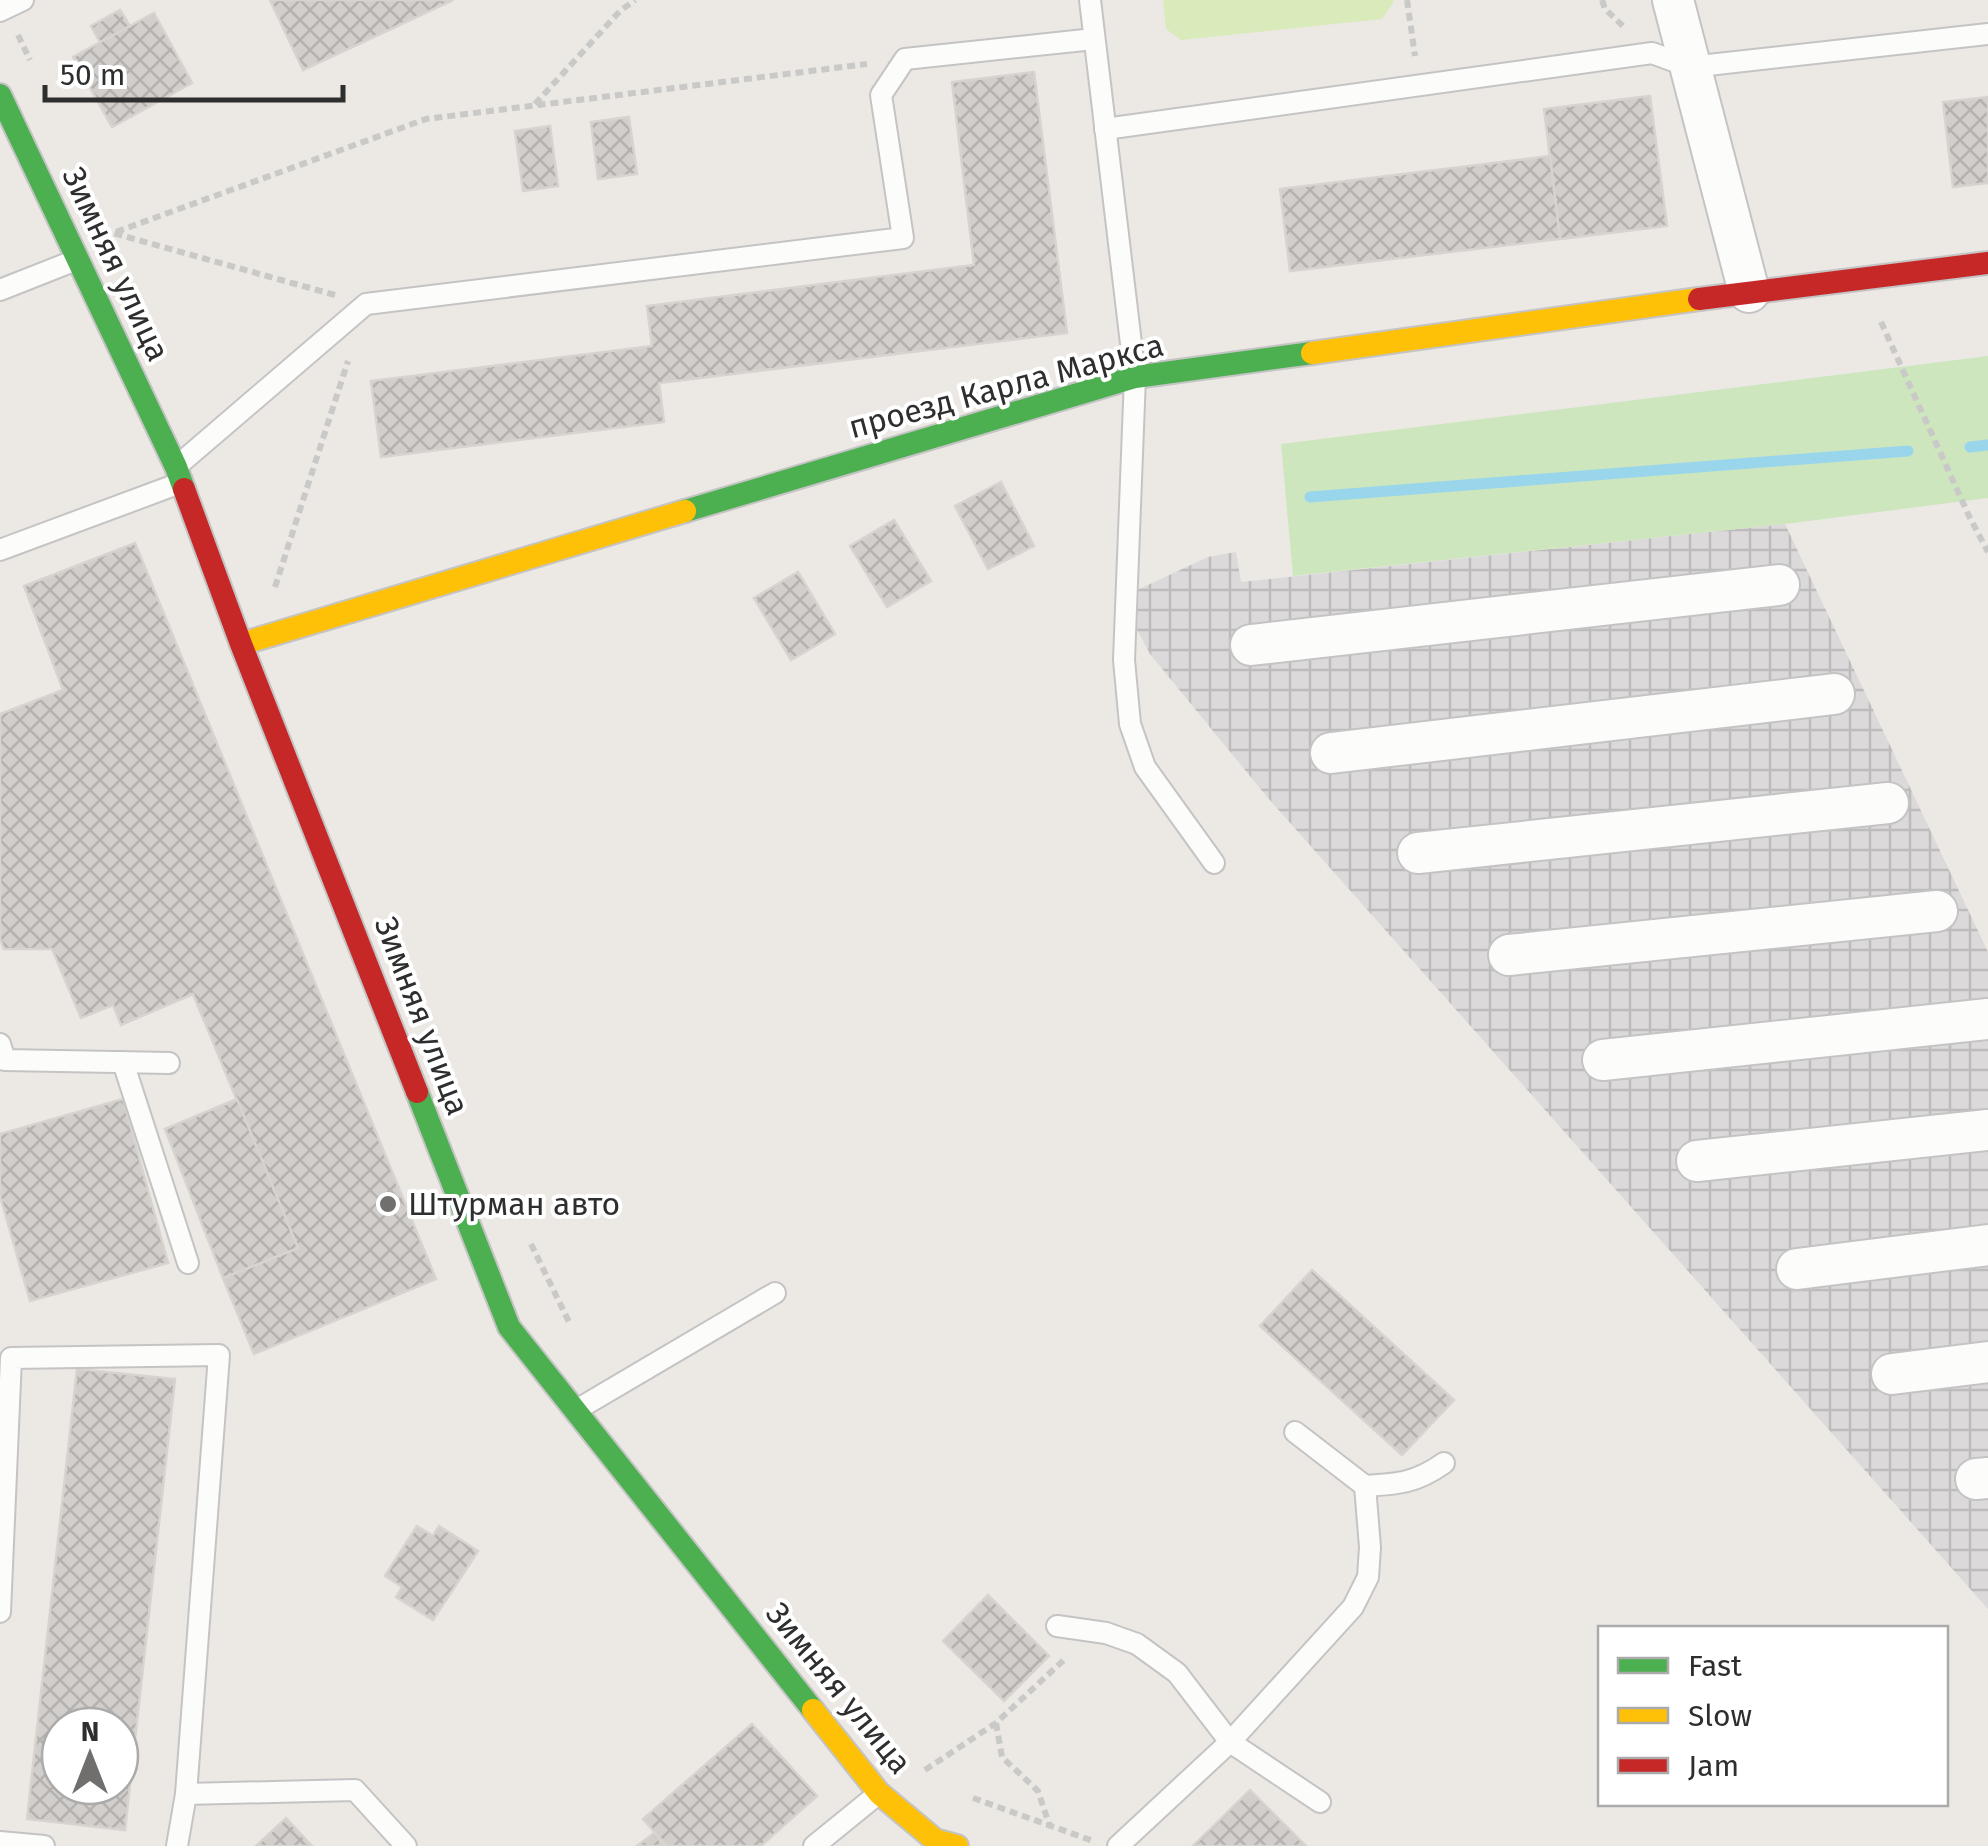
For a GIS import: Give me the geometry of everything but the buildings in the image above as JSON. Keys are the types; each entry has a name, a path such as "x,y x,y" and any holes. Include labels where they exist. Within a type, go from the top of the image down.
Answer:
{"street":[{"path":"1673,0 1748,292"},
{"name":"Зимняя улица","path":"0,95 19,152 78,259 179,475 240,644 509,1327 879,1793 935,1840 957,1846"},
{"name":"проезд Карла Маркса","path":"240,644 1135,377 1748,292 1988,263"},
{"path":"1251,645 1779,585"},
{"path":"1331,753 1834,694"},
{"path":"1418,853 1888,803"},
{"path":"1509,956 1937,911"},
{"path":"1603,1060 1988,1019"},
{"path":"1697,1161 1988,1130"},
{"path":"1797,1269 1988,1245"},
{"path":"1892,1374 1988,1362"}],"lane":[{"path":"0,12 24,0"},
{"path":"1090,0 1135,377 1124,660 1130,724 1146,766 1214,863"},
{"path":"1105,129 1652,53 1690,67 1988,34"},
{"path":"0,550 179,475 366,304 904,238 882,95 904,59 1094,39"},
{"path":"0,290 78,259"},
{"path":"0,1044 5,1060 168,1063"},
{"path":"123,1062 188,1262"},
{"path":"576,1410 774,1293"},
{"path":"0,1612 6,1358 219,1355 186,1794 176,1846"},
{"path":"1295,1432 1365,1486 1404,1484 1444,1463"},
{"path":"1118,1846 1230,1742 1353,1607 1368,1577 1365,1486"},
{"path":"1057,1626 1106,1633 1138,1644 1177,1674 1230,1742 1320,1802"},
{"path":"186,1794 356,1790 406,1846"},
{"path":"814,1846 879,1793"},
{"path":"0,1842 44,1846"}],"path":[{"path":"534,106 620,11 635,0"},
{"path":"1407,0 1419,87"},
{"path":"273,593 366,304 114,233 426,118 904,59"},
{"path":"1862,278 1988,552"},
{"path":"914,1778 996,1723 1094,1632"},
{"path":"996,1723 1002,1756 1038,1791 1049,1825"}],"shaded area":[{"path":"1785,524 1988,952 1988,1609 1268,798 1150,654 1120,598 1208,557 1236,552 1241,582"}],"green space":[{"path":"1163,0 1394,2 1382,19 1181,40 1166,29"},
{"path":"1988,356 1988,498 1785,524 1293,576 1281,444"}],"waterway":[{"path":"1970,447 1988,445"},
{"path":"1310,497 1908,451"}],"traffic: fast":[{"path":"0,95 184,489"},
{"path":"685,511 1135,377 1312,353"},
{"path":"417,1092 509,1327 813,1710"}],"traffic: slow":[{"path":"1312,353 1699,299"},
{"path":"241,644 685,511"},
{"path":"813,1710 879,1793 935,1840 957,1846"}],"traffic: jam":[{"path":"1699,299 1988,263"},
{"path":"184,489 417,1092"}],"place":[{"name":"Штурман авто","path":"388,1204"}]}
